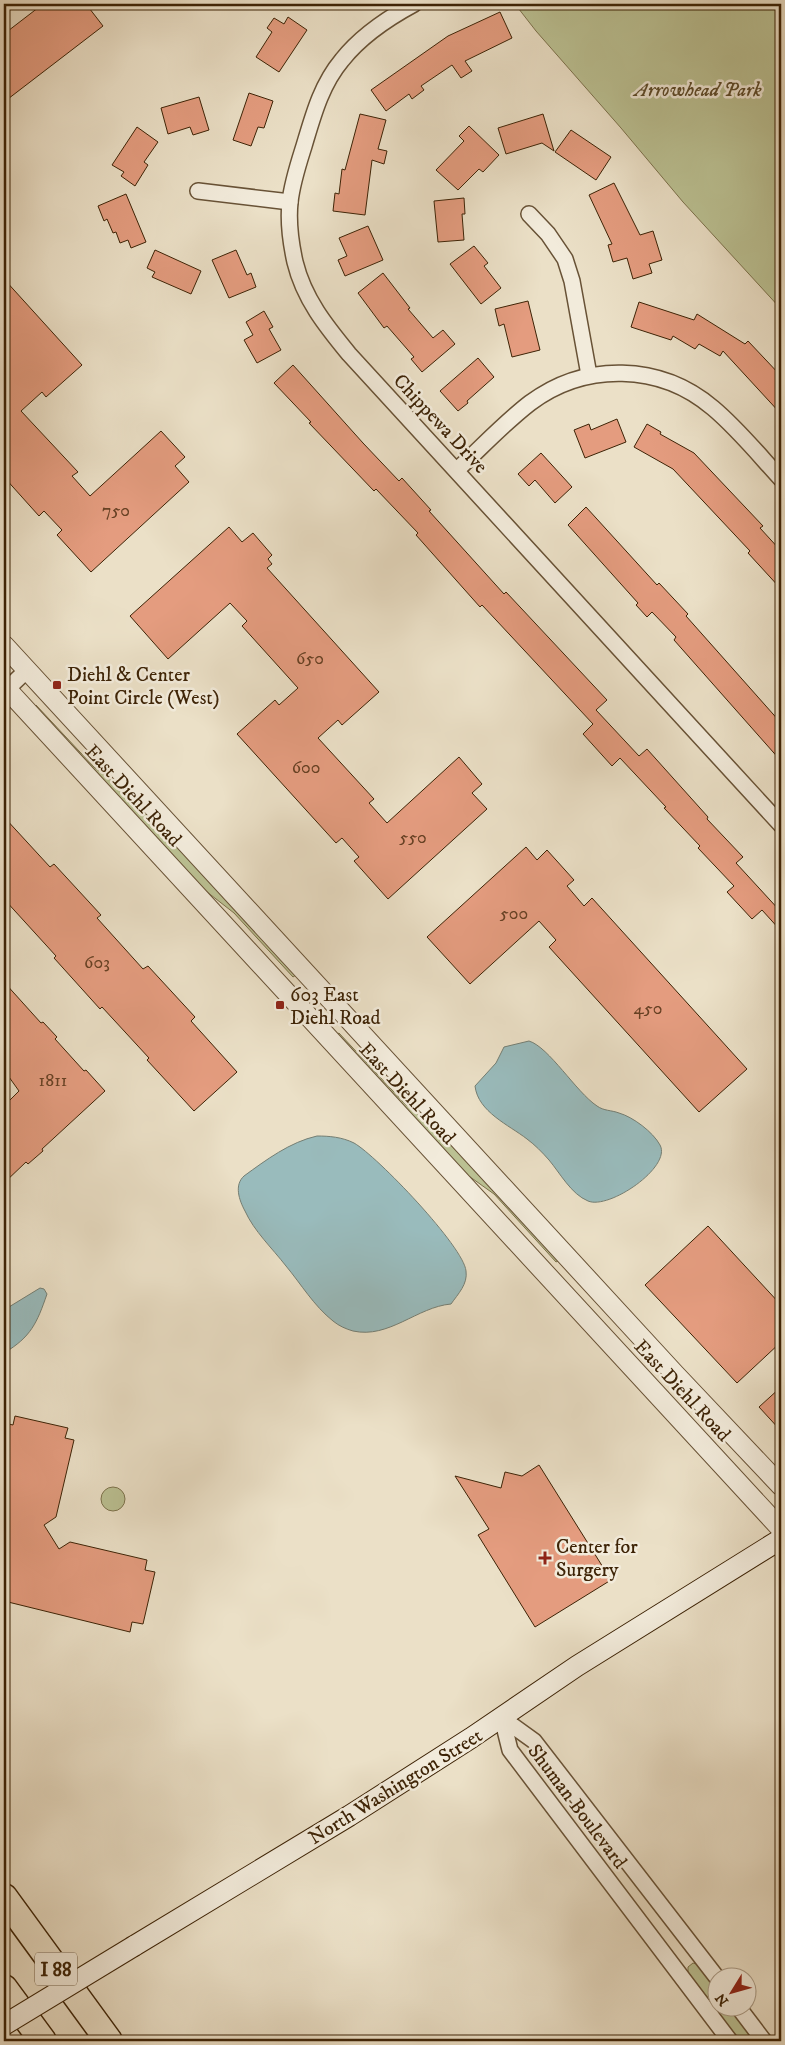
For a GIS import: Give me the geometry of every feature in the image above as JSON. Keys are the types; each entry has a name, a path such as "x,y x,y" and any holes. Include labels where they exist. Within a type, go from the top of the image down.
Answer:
{"highway":[{"name":"I 88","path":"4,1897 109,2041"},
{"name":"I 88","path":"4,1988 43,2041"}],"main road":[{"name":"North Washington Street","path":"4,2025 349,1816 502,1718 577,1666 781,1539"}],"street":[{"name":"Chippewa Drive","path":"414,4 380,25 359,42 342,60 327,82 316,108 294,178 290,202 290,228 295,262 304,288 323,323 781,825"},
{"path":"198,191 290,202"},
{"path":"529,214 548,234 565,259 572,281 589,375"},
{"path":"457,470 529,404 549,391 589,375 606,373 642,376 682,388 712,407 729,422 781,479"},
{"name":"East Diehl Road","path":"4,645 675,1374 781,1486"},
{"path":"5,689 27,670"},
{"name":"East Diehl Road","path":"5,689 781,1529"},
{"name":"Shuman Boulevard","path":"502,1718 534,1741 709,1968"},
{"name":"Shuman Boulevard","path":"502,1718 510,1750 730,2041"},
{"path":"747,2018 764,2041"}],"green space":[{"name":"Arrowhead Park","path":"515,4 781,4 781,309 683,202"},
{"path":"36,705 94,767 137,801 296,975 293,977 234,913 193,881 34,708"},
{"path":"339,1033 405,1104 446,1137 560,1260 556,1262 494,1194 459,1169 336,1035"},
{"path":"113,1487 122,1490 125,1499 122,1508 113,1511 104,1508 101,1499 104,1490"},
{"path":"693,1963 700,1965 708,1976 708,1999 688,1972 688,1967"},
{"path":"723,2018 739,2018 756,2041 740,2041"}],"water":[{"path":"529,1041 545,1052 580,1091 597,1106 630,1118 648,1130 657,1140 660,1145 661,1154 657,1164 636,1185 610,1199 598,1202 582,1198 571,1188 536,1146 495,1117 482,1103 477,1095 475,1086 496,1063 504,1047"},
{"path":"317,1136 345,1139 365,1151 399,1183 436,1223 462,1259 466,1271 464,1285 451,1304 439,1306 379,1331 366,1332 353,1331 335,1323 308,1295 253,1226 241,1202 238,1188 244,1176 279,1152"},
{"path":"40,1288 44,1289 47,1294 36,1321 21,1341 4,1353 4,1310"}],"building":[{"path":"43,4 86,4 103,26 4,102 4,34"},
{"path":"500,12 512,38 465,61 472,71 461,78 452,65 421,86 424,90 412,99 409,94 386,111 371,90 448,36"},
{"path":"288,17 307,30 279,72 256,57 272,32 267,28 274,18 284,24"},
{"path":"249,93 273,101 264,128 258,127 251,146 233,140"},
{"path":"199,97 209,130 193,135 190,127 168,134 161,108"},
{"path":"360,114 386,120 378,149 387,151 384,164 372,160 365,215 333,211 335,193 339,194 342,169 345,170"},
{"path":"543,114 554,151 542,143 506,154 498,128"},
{"path":"469,126 499,155 483,172 479,169 458,190 436,170 464,141 459,136"},
{"path":"137,127 158,142 144,162 148,165 135,186 121,176 124,172 112,165"},
{"path":"571,130 611,157 596,180 555,152"},
{"path":"614,183 640,235 653,231 662,260 649,264 652,273 633,279 627,258 613,262 608,245 612,244 589,195"},
{"path":"126,194 146,242 131,248 128,240 120,243 116,232 113,233 107,219 104,221 98,206"},
{"path":"464,198 465,214 462,214 464,240 438,242 434,201"},
{"path":"368,226 383,260 345,276 338,260 347,256 339,238"},
{"path":"474,246 488,263 484,266 501,288 481,304 450,264"},
{"path":"155,250 201,271 191,294 152,277 155,272 147,268"},
{"path":"236,250 247,275 251,273 256,287 229,298 212,260"},
{"path":"383,273 410,308 408,309 433,338 443,330 455,344 422,372 411,359 414,357 387,326 384,328 358,293"},
{"path":"4,279 82,365 46,397 42,392 21,411 78,472 72,476 90,496 161,431 185,457 175,466 189,482 91,572 57,535 62,530 44,511 39,516 4,477"},
{"path":"528,301 540,350 512,357 504,324 499,326 495,309"},
{"path":"639,302 694,320 697,314 745,344 748,341 781,376 781,414 723,351 720,356 699,344 695,349 673,336 671,340 631,327"},
{"path":"264,311 273,327 269,329 281,350 257,363 244,340 253,335 246,322"},
{"path":"478,358 494,377 458,411 440,391"},
{"path":"293,365 399,481 402,478 431,510 429,511 504,594 506,592 607,700 596,710 639,756 647,749 708,817 707,819 743,857 736,863 781,912 781,931 762,910 752,919 727,892 734,886 698,848 700,846 664,808 666,807 620,758 612,766 583,734 593,724 482,605 480,607 416,535 418,533 376,489 374,491 274,383"},
{"path":"617,419 626,442 585,458 574,430 589,424 591,430"},
{"path":"647,424 661,432 660,434 694,453 763,526 760,528 781,551 781,589 748,553 750,551 673,469 634,447"},
{"path":"541,453 572,487 555,503 535,480 529,486 518,474"},
{"path":"586,507 657,585 659,583 688,614 686,616 781,723 781,761 674,640 676,637 652,612 647,617 636,605 638,603 568,525"},
{"path":"229,527 242,542 253,533 272,555 268,559 272,564 267,568 379,692 342,725 338,720 318,738 374,799 369,803 387,823 459,757 482,784 472,793 487,809 388,899 354,861 359,857 342,838 336,843 237,734 275,700 279,705 298,688 242,626 247,621 230,603 168,659 130,616"},
{"path":"4,817 50,867 54,864 101,915 97,918 143,969 148,966 195,1017 191,1021 237,1072 194,1111 147,1060 149,1058 102,1007 100,1009 54,958 56,956 4,899"},
{"path":"526,847 537,860 547,850 574,880 567,886 584,906 592,898 747,1069 699,1112 549,947 556,940 539,921 470,984 427,937"},
{"path":"4,982 41,1023 43,1022 57,1037 55,1039 84,1071 86,1070 105,1091 42,1149 43,1151 28,1164 26,1162 4,1183 4,1106 19,1091 4,1070"},
{"path":"708,1226 781,1305 781,1342 737,1383 645,1285"},
{"path":"781,1387 781,1431 759,1407"},
{"path":"15,1416 68,1428 65,1438 74,1440 56,1517 44,1525 59,1549 70,1542 147,1560 145,1570 155,1572 143,1624 132,1622 130,1632 4,1601 4,1423 13,1425"},
{"name":"Center for Surgery","path":"539,1465 611,1580 535,1627 478,1535 489,1529 455,1476 501,1488 505,1472 522,1476"}],"place":[{"name":"Diehl & Center Point Circle (West)","path":"57,685"},
{"name":"603 East Diehl Road","path":"280,1005"},
{"name":"Center for Surgery","path":"545,1558"}]}
